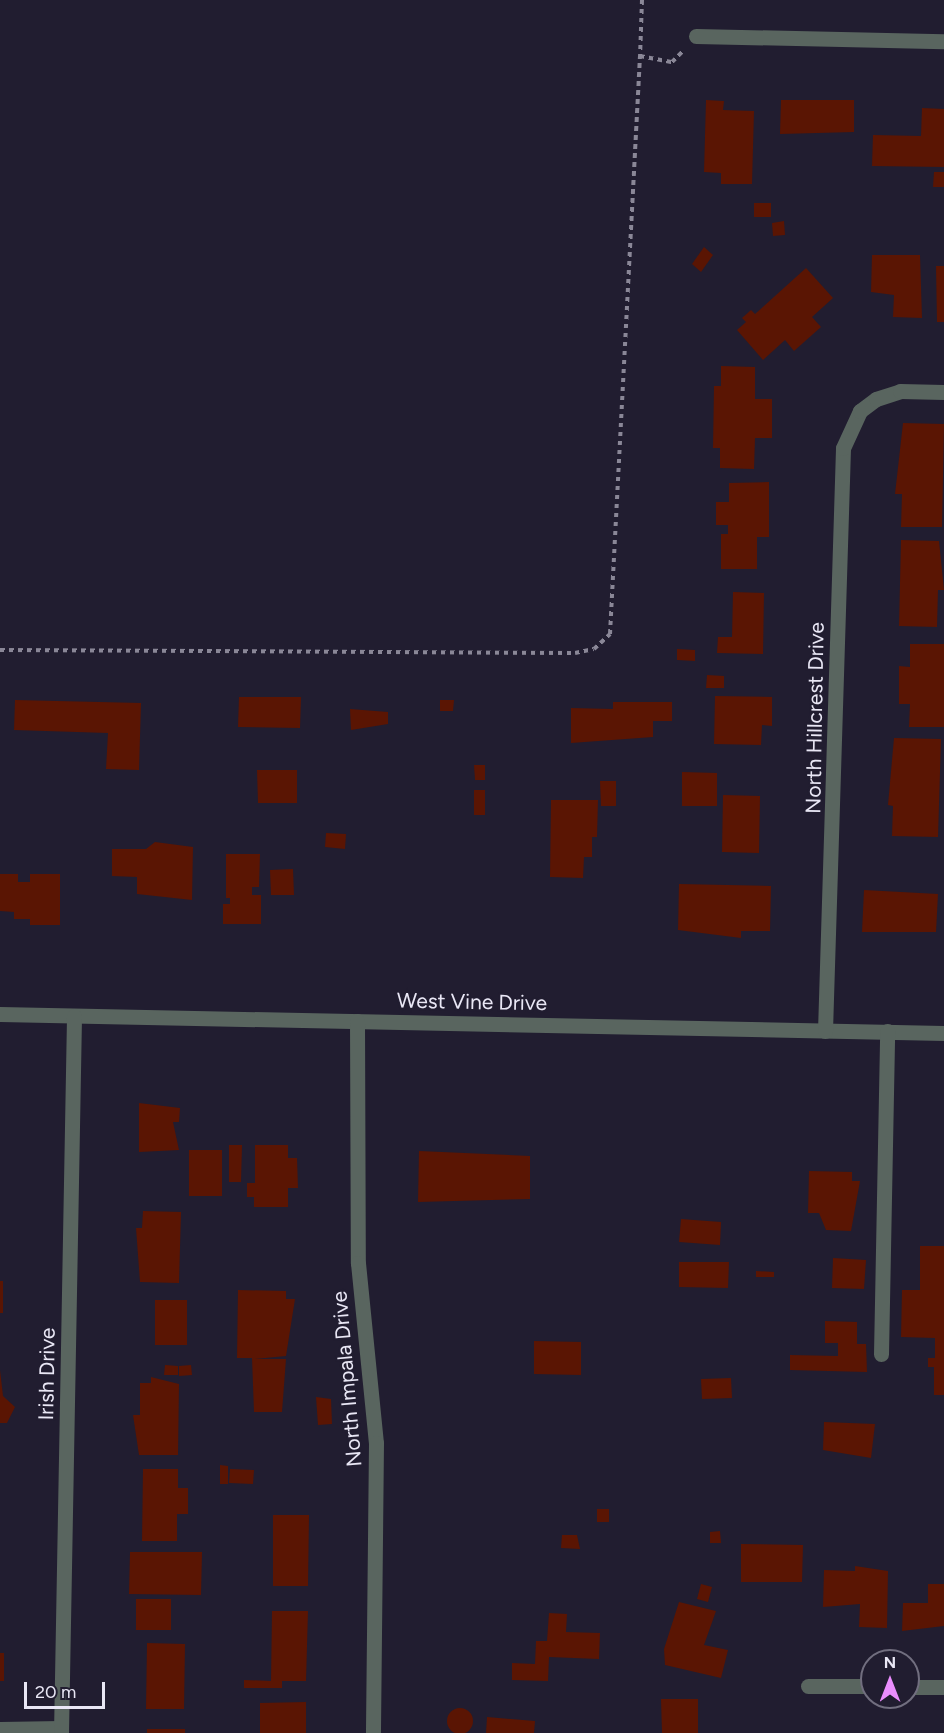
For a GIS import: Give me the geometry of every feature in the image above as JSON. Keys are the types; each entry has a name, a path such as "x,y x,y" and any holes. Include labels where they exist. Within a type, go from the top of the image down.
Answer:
{"street":[{"path":"696,36 944,41"},
{"name":"North Hillcrest Drive","path":"825,1030 843,448 860,411 888,394 944,392"},
{"name":"West Vine Drive","path":"0,1014 944,1033"},
{"name":"Irish Drive","path":"62,1731 74,1016"},
{"name":"North Impala Drive","path":"357,1021 358,1263 376,1443 373,1733"},
{"path":"881,1354 887,1031"},
{"path":"808,1686 860,1686"},
{"path":"920,1687 944,1687"},
{"path":"0,1729 62,1731"}],"path":[{"path":"0,650 575,653 594,649 610,634 642,0"},
{"path":"640,56 672,62 696,36"}],"building":[{"path":"706,100 724,101 723,110 754,111 752,184 721,184 721,173 704,172"},
{"path":"781,100 854,100 854,132 780,134"},
{"path":"922,108 944,109 944,167 872,166 873,135 921,136"},
{"path":"934,172 944,172 944,187 933,187"},
{"path":"754,203 771,203 771,217 754,217"},
{"path":"784,221 785,235 773,236 772,223"},
{"path":"704,247 713,255 701,272 692,264"},
{"path":"872,255 920,255 922,318 893,317 894,295 871,292"},
{"path":"936,266 944,266 944,322 937,322"},
{"path":"806,268 833,298 812,317 821,327 794,351 785,340 763,360 737,330 746,322 742,318 751,310 755,314"},
{"path":"721,366 755,367 755,399 772,399 772,438 755,438 754,469 720,468 720,448 713,448 714,386 721,386"},
{"path":"903,423 944,424 942,527 901,527 902,494 895,494"},
{"path":"769,482 769,537 757,537 757,569 721,569 721,534 728,534 728,525 716,525 716,502 729,502 729,483"},
{"path":"901,540 939,541 944,590 938,590 937,627 899,626"},
{"path":"733,592 764,593 763,654 717,653 718,637 732,637"},
{"path":"910,644 944,644 944,727 909,727 910,704 899,704 899,666 910,667"},
{"path":"677,649 695,650 695,661 677,660"},
{"path":"707,675 724,676 724,688 706,688"},
{"path":"715,696 772,697 772,726 762,725 761,745 714,744"},
{"path":"239,697 301,697 300,728 238,727"},
{"path":"15,700 141,703 139,770 106,769 108,733 14,730"},
{"path":"440,700 454,700 453,711 440,711"},
{"path":"613,702 672,702 672,721 653,721 653,737 571,743 571,708 613,709"},
{"path":"350,709 388,712 388,724 351,730"},
{"path":"894,738 941,739 938,837 892,836 893,806 888,805"},
{"path":"474,765 485,765 485,780 475,780"},
{"path":"257,770 297,770 297,803 258,803"},
{"path":"682,772 717,773 717,806 682,806"},
{"path":"600,781 616,781 616,806 601,806"},
{"path":"474,790 485,790 485,815 474,815"},
{"path":"723,795 760,796 759,853 722,852"},
{"path":"551,800 598,800 597,837 592,837 592,857 584,857 583,878 550,877"},
{"path":"326,833 346,834 345,849 325,847"},
{"path":"155,842 193,847 192,900 137,894 137,877 112,876 112,849 146,849"},
{"path":"226,854 260,854 259,887 252,887 252,895 261,895 261,924 223,924 223,904 230,904 230,898 226,898"},
{"path":"293,869 294,895 271,895 270,870"},
{"path":"0,874 18,874 18,882 30,882 30,874 60,874 60,925 30,925 30,919 14,919 14,912 0,911"},
{"path":"679,884 771,886 770,931 741,931 741,938 678,930"},
{"path":"864,890 938,894 936,932 862,932"},
{"path":"139,1103 180,1108 179,1122 173,1122 179,1150 139,1152"},
{"path":"229,1145 242,1145 241,1182 229,1182"},
{"path":"255,1145 288,1145 288,1158 297,1158 298,1188 288,1188 288,1207 254,1207 254,1197 247,1197 247,1183 255,1183"},
{"path":"189,1150 222,1150 222,1196 189,1196"},
{"path":"419,1151 530,1156 530,1199 418,1202"},
{"path":"809,1171 852,1172 852,1181 860,1181 851,1231 826,1230 819,1213 808,1213"},
{"path":"143,1211 181,1212 179,1283 140,1282 136,1228 142,1228"},
{"path":"681,1219 721,1222 720,1245 679,1242"},
{"path":"920,1246 944,1246 944,1395 934,1395 934,1367 928,1367 928,1358 935,1358 935,1338 901,1337 902,1290 920,1290"},
{"path":"833,1258 866,1260 864,1289 832,1288"},
{"path":"679,1262 729,1262 728,1288 679,1287"},
{"path":"756,1271 774,1272 774,1277 756,1277"},
{"path":"0,1281 3,1281 3,1313 0,1313"},
{"path":"238,1290 286,1291 286,1299 295,1299 286,1356 255,1359 286,1359 282,1412 254,1412 252,1358 237,1358"},
{"path":"155,1300 187,1300 187,1345 155,1345"},
{"path":"825,1321 857,1322 857,1344 866,1344 867,1372 790,1370 790,1355 838,1356 838,1343 825,1343"},
{"path":"534,1341 581,1342 581,1375 534,1374"},
{"path":"165,1365 178,1366 178,1375 164,1375"},
{"path":"191,1365 192,1375 179,1376 179,1366"},
{"path":"0,1370 3,1396 15,1407 7,1423 0,1423"},
{"path":"151,1377 179,1384 178,1455 139,1455 133,1415 140,1415 140,1383 151,1383"},
{"path":"731,1378 732,1398 702,1399 701,1379"},
{"path":"316,1397 331,1399 332,1424 318,1425"},
{"path":"824,1422 875,1424 871,1458 823,1450"},
{"path":"220,1465 228,1466 228,1484 220,1484"},
{"path":"143,1469 178,1469 178,1488 188,1488 188,1514 177,1514 177,1541 142,1541"},
{"path":"230,1469 254,1470 253,1484 229,1483"},
{"path":"597,1509 609,1509 609,1522 597,1522"},
{"path":"273,1515 309,1515 308,1586 273,1586"},
{"path":"720,1531 721,1543 710,1543 710,1532"},
{"path":"562,1535 577,1535 580,1549 561,1548"},
{"path":"741,1544 803,1545 802,1582 741,1582"},
{"path":"130,1552 202,1552 201,1595 129,1594"},
{"path":"855,1566 888,1571 887,1628 859,1627 860,1604 823,1607 824,1570 855,1571"},
{"path":"701,1584 712,1587 708,1602 697,1599"},
{"path":"928,1584 944,1584 944,1626 902,1631 903,1603 928,1603"},
{"path":"136,1599 171,1599 171,1630 136,1630"},
{"path":"679,1602 716,1611 704,1645 728,1650 721,1678 665,1665 664,1649"},
{"path":"272,1611 308,1611 306,1681 282,1681 282,1688 244,1688 244,1680 271,1681"},
{"path":"549,1613 567,1614 566,1632 600,1633 599,1659 549,1657 548,1681 512,1680 512,1663 535,1664 536,1641 547,1641"},
{"path":"147,1643 185,1644 184,1709 146,1709"},
{"path":"0,1653 4,1653 4,1681 0,1681"},
{"path":"661,1699 698,1699 698,1733 662,1733"},
{"path":"306,1702 306,1733 260,1733 260,1703"},
{"path":"460,1708 469,1712 473,1721 469,1730 460,1734 451,1730 447,1721 451,1712"},
{"path":"487,1717 535,1721 534,1733 486,1733"},
{"path":"147,1729 185,1729 185,1733 147,1733"}]}
